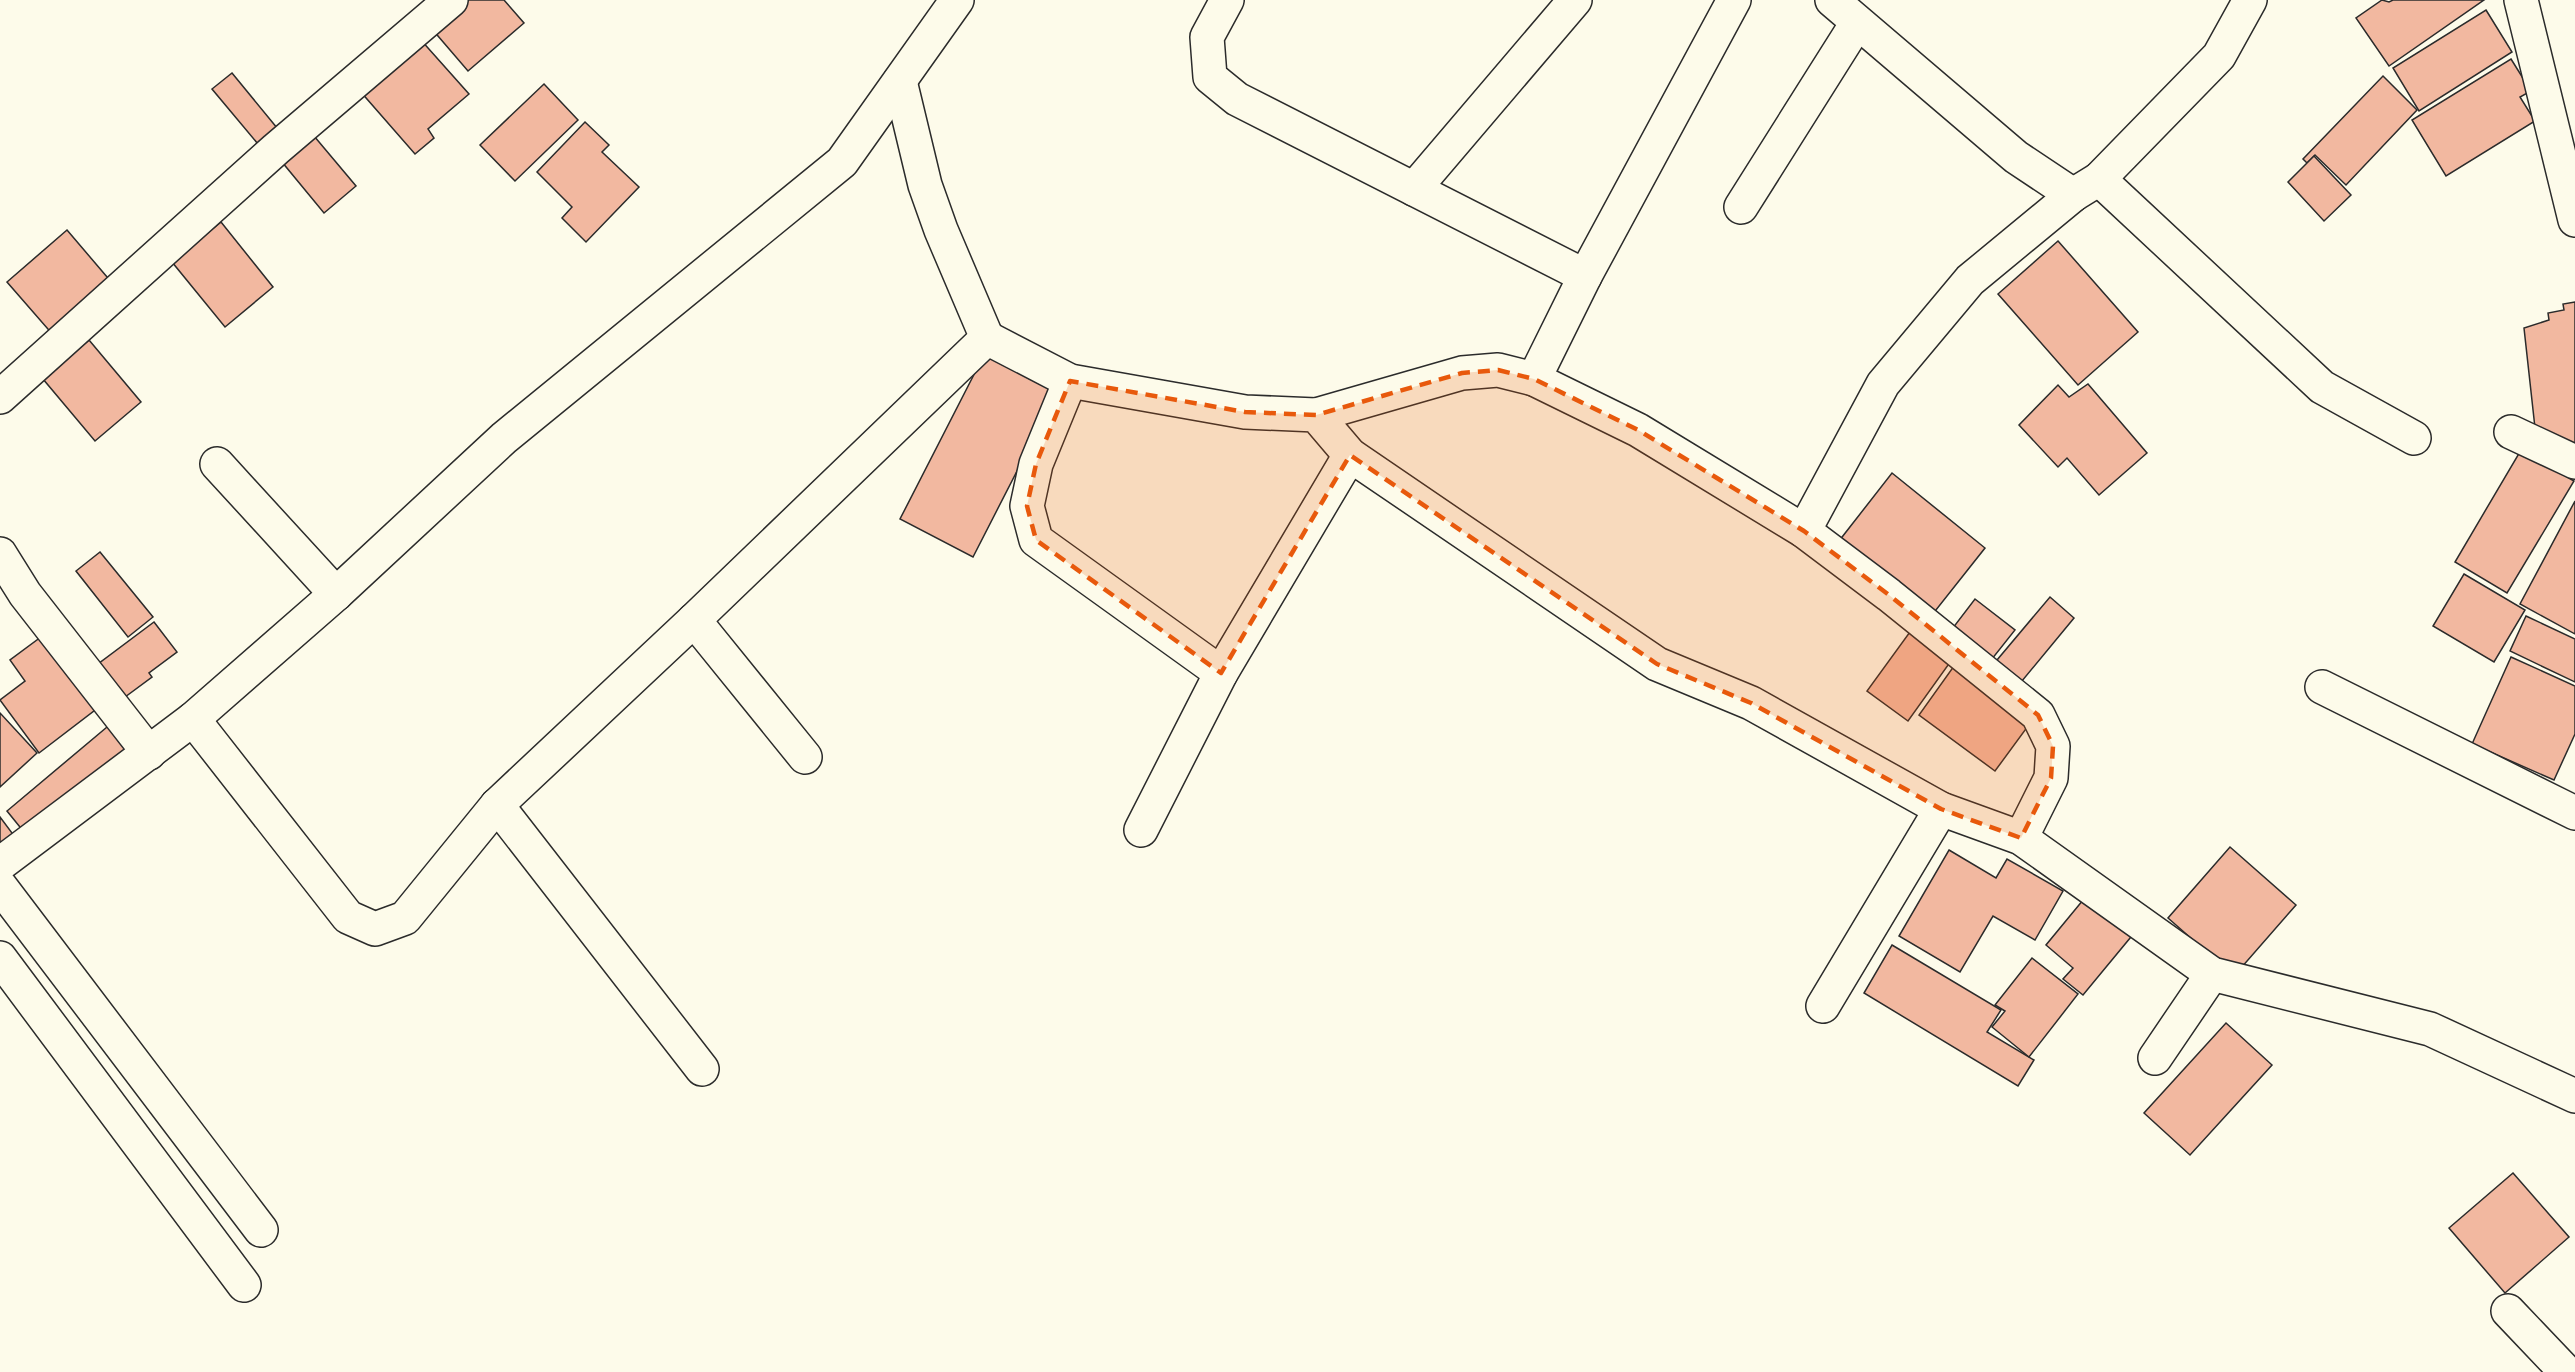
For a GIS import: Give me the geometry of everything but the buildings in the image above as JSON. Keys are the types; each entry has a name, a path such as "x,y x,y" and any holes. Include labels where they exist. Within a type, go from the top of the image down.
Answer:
{"street":[{"path":"0,396 276,149 451,0"},
{"path":"0,864 193,719 336,594 504,438 842,162 957,0"},
{"path":"1227,0 1208,37 1210,77 1237,99 1585,276"},
{"path":"1414,189 1575,0"},
{"path":"1534,379 1585,276 1734,0"},
{"path":"1832,0 2016,157 2086,187 2322,387 2414,438"},
{"path":"1804,531 1883,384 1970,279 2086,187 2219,56 2250,0"},
{"path":"2521,0 2575,220"},
{"path":"1741,207 1857,23"},
{"path":"900,81 925,185 941,230 987,338 1070,381 1245,412 1316,415 1462,373 1498,370 1534,379 1638,430 1804,531 1889,595 2038,715 2053,746 2051,778 2021,838"},
{"path":"193,719 348,917 375,929 405,918 497,805 694,620 987,338"},
{"path":"1070,381 1036,464 1026,506 1036,540 1221,673"},
{"path":"1316,415 1350,455 1657,664 1751,703 1941,809 2021,838 2212,974 2430,1029 2575,1096"},
{"path":"2511,432 2575,462"},
{"path":"1141,830 1221,673 1350,455"},
{"path":"217,464 336,594"},
{"path":"0,554 25,594 149,753"},
{"path":"694,620 805,757"},
{"path":"2322,687 2575,813"},
{"path":"497,805 702,1070"},
{"path":"1823,1006 1941,809"},
{"path":"0,886 261,1230"},
{"path":"0,958 244,1285"},
{"path":"2155,1058 2212,974"},
{"path":"2508,1311 2566,1372"}],"highlighted area":[{"path":"1498,370 1534,379 1638,430 1804,531 1889,595 2038,715 2053,746 2051,778 2021,838 1941,809 1751,703 1657,664 1350,455 1221,673 1036,540 1027,506 1036,464 1070,381 1245,412 1316,415 1462,373"}]}
